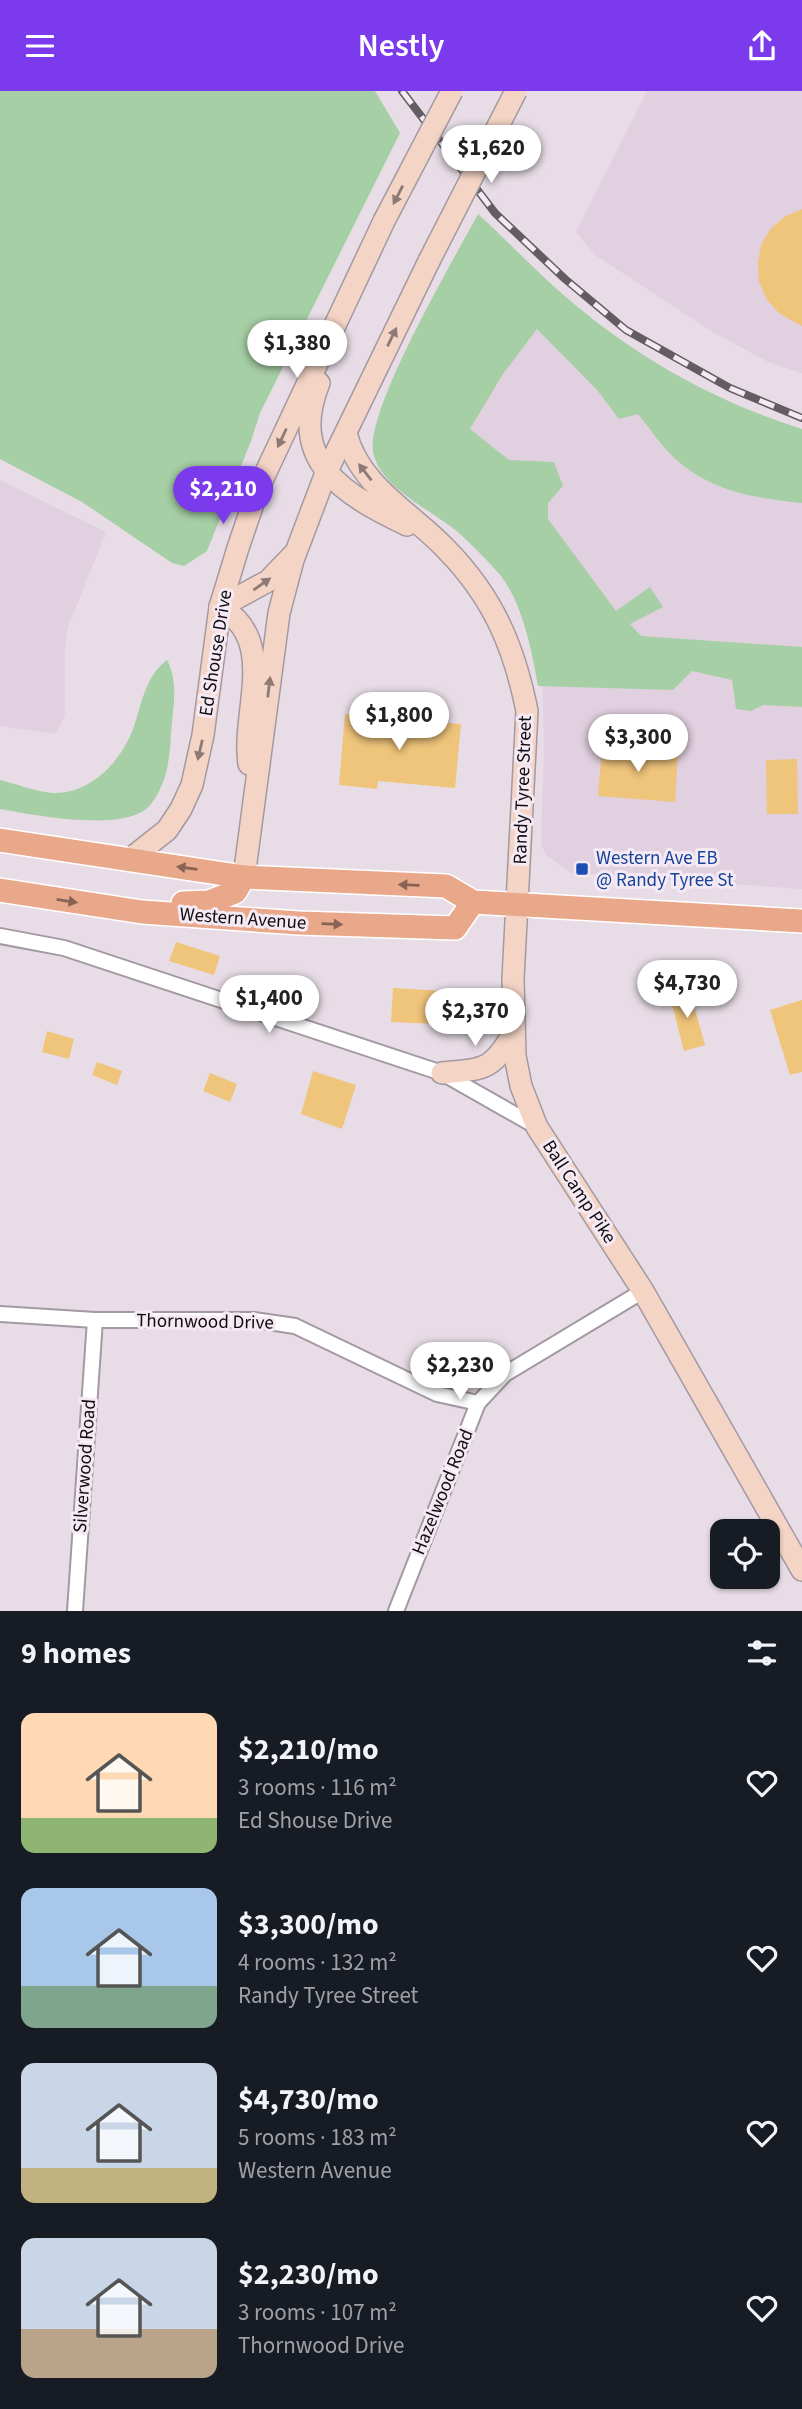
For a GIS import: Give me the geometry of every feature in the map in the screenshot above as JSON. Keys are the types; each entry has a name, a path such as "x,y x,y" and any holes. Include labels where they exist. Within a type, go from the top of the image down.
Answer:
{"main road":[{"path":"0,840 244,877 446,886 473,902 802,921"},
{"path":"142,912 176,904 209,902 235,892 244,877"},
{"name":"Western Avenue","path":"0,890 142,912 299,923 455,928 473,902"}],"street":[{"name":"Ed Shouse Drive","path":"129,860 167,830 192,785 203,735 220,607 258,489 353,283 452,91"},
{"path":"244,877 279,613 297,551 326,473 429,261 516,91"},
{"path":"326,473 314,450 308,430 317,387 347,323 353,283"},
{"name":"Randy Tyree Street","path":"346,433 350,449 370,479 445,547 479,586 505,633 520,674 527,711 513,979 514,1032 521,1086 537,1127"},
{"name":"Randy Tyree Street","path":"326,473 339,486 369,504 431,536"},
{"path":"220,607 268,581 297,551"},
{"path":"220,607 231,613 254,652 248,757 254,801"},
{"name":"Ball Camp Pike","path":"0,936 64,948 442,1073 537,1127 643,1291 802,1570"},
{"path":"442,1073 477,1070 491,1064 503,1052 514,1032"},
{"name":"Hazelwood Road","path":"396,1611 478,1403 505,1374 643,1291"},
{"name":"Thornwood Drive","path":"0,1314 95,1320 254,1320 295,1326 437,1394 478,1403"},
{"name":"Silverwood Road","path":"75,1611 95,1320"}],"shaded area":[{"path":"647,91 802,91 802,373 768,362 711,331 595,255 576,232"},
{"path":"573,308 680,386 802,443 802,889 571,873 546,855 541,844 544,750 542,662 509,574 383,421"},
{"path":"0,480 106,532 68,627 65,647 65,715 56,734 0,726"}],"green space":[{"path":"0,91 375,91 400,133 260,413 207,551 184,566 172,563 82,502 0,459"},
{"path":"478,214 566,297 604,328 657,364 742,407 802,429 802,503 753,496 723,488 680,463 638,414 619,419 597,390 537,329 503,374 470,429 509,460 554,462 563,486 548,503 548,519 616,611 650,587 663,607 630,624 641,636 802,647 802,707 763,705 751,711 736,709 732,680 692,671 673,690 538,686 521,615 501,576 460,534 396,488 377,464 373,451 375,430 397,369"},
{"path":"167,660 174,686 170,751 164,779 151,804 140,813 102,820 56,818 0,809 0,780 53,793 68,792 95,780 125,747 151,679"}],"building":[{"path":"802,209 802,326 780,314 767,300 759,282 758,263 761,245 771,228 786,216"},
{"path":"345,714 461,724 455,788 378,781 377,789 339,785"},
{"path":"602,746 678,751 675,802 598,796"},
{"path":"797,759 798,814 767,814 766,760"},
{"path":"176,942 220,956 214,975 169,961"},
{"path":"393,988 462,992 460,1025 391,1022"},
{"path":"689,988 705,1045 684,1051 669,993"},
{"path":"802,1000 802,1072 790,1075 770,1010"},
{"path":"47,1031 74,1039 69,1059 42,1052"},
{"path":"97,1062 122,1071 117,1085 92,1075"},
{"path":"313,1071 356,1085 342,1129 301,1114"},
{"path":"210,1073 237,1084 230,1102 203,1091"}],"railway":[{"path":"402,91 495,213 565,279 626,330 730,388 802,418"}],"place":[{"name":"Western Ave EB @ Randy Tyree St","path":"582,869"}]}
